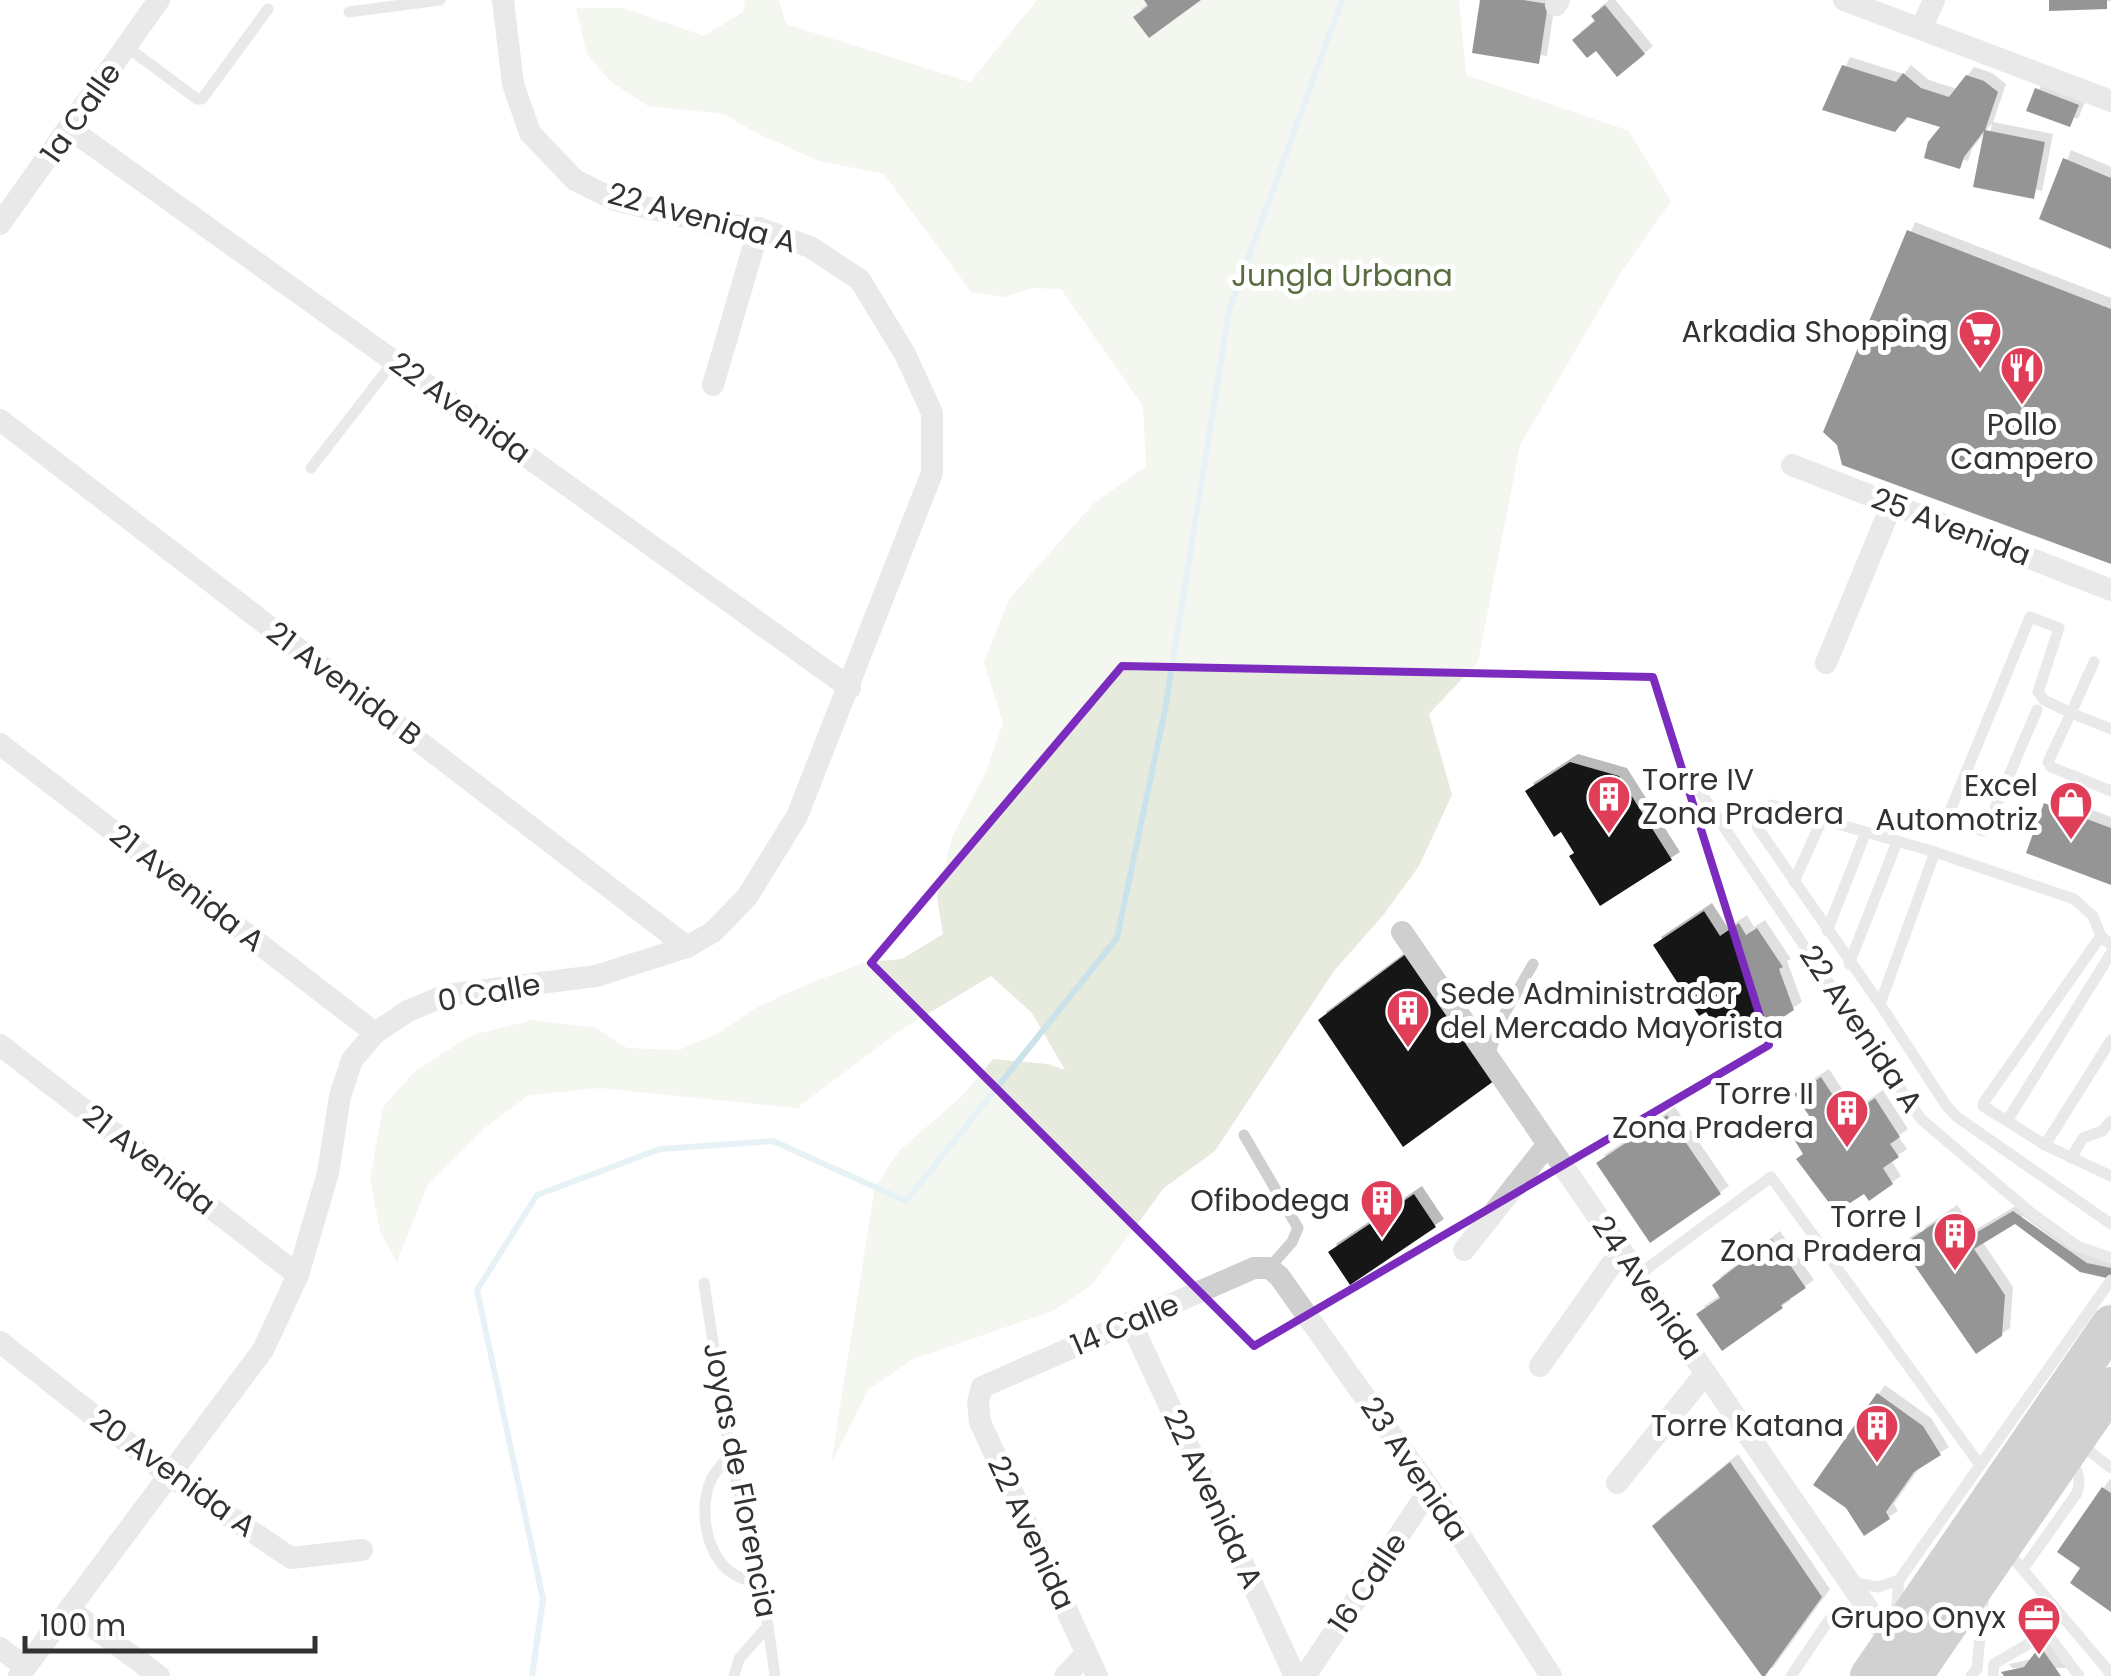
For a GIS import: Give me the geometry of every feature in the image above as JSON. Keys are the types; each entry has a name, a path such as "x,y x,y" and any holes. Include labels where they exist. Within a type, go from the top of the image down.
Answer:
{"highway":[{"path":"1891,1665 2111,1325"},
{"path":"1891,1665 2003,1560 2070,1447 2111,1387"}],"street":[{"name":"1a Calle","path":"0,224 160,0"},
{"name":"22 Avenida A","path":"502,0 513,84 530,134 575,180 616,200 710,223 759,228 810,247 860,280 905,354"},
{"path":"1844,0 2111,101"},
{"path":"1921,29 1934,0"},
{"name":"22 Avenida","path":"70,129 850,688"},
{"path":"714,385 759,228"},
{"name":"0 Calle","path":"22,1671 263,1350 298,1275 328,1172 340,1096 352,1060 374,1033 408,1011 446,995 596,976 687,947 713,932 747,896 798,816 932,473 932,413 905,354"},
{"name":"21 Avenida B","path":"0,420 687,947"},
{"name":"25 Avenida","path":"1792,465 2111,590"},
{"path":"1826,663 1892,504"},
{"name":"21 Avenida A","path":"0,744 374,1033"},
{"name":"24 Avenida","path":"1402,932 1850,1582 1891,1665"},
{"name":"21 Avenida","path":"0,1045 298,1275"},
{"path":"1464,1250 1548,1144"},
{"path":"1540,1366 1621,1251"},
{"name":"14 Calle","path":"982,1387 1254,1268 1269,1268"},
{"name":"23 Avenida","path":"1269,1268 1279,1276 1430,1490 1551,1676"},
{"name":"22 Avenida A","path":"1131,1322 1295,1676"},
{"name":"20 Avenida A","path":"0,1342 170,1476 291,1558 362,1550"},
{"path":"1617,1483 1706,1374"},
{"name":"22 Avenida","path":"982,1387 978,1402 980,1422 1096,1676"},
{"name":"16 Calle","path":"1305,1676 1430,1490"},
{"path":"68,1609 159,1676"},
{"path":"0,1648 22,1671"},
{"path":"1065,1676 1086,1654"}],"lane":[{"path":"349,12 440,0"},
{"path":"127,47 197,99 202,98 268,9"},
{"path":"310,468 394,361"},
{"path":"2037,710 1986,830 1952,817 1950,812 2032,616 2059,628 2040,696 2111,729"},
{"path":"2094,662 2048,762 2111,791"},
{"name":"22 Avenida A","path":"1701,793 1922,1118 2030,1212 2077,1246 2111,1258"},
{"path":"2111,1176 2045,1145 1983,1106 2106,941 2093,916 2074,900 1935,852 1772,805 1756,827 1957,1117 2111,1224"},
{"path":"1794,882 1823,817"},
{"path":"1827,931 1866,832"},
{"path":"1849,964 1897,842"},
{"path":"1880,1004 1935,852"},
{"path":"2006,1121 2111,953"},
{"path":"1488,1058 1502,1018 1532,964"},
{"path":"2045,1145 2111,1040"},
{"path":"2072,1158 2083,1138 2107,1128 2111,1121"},
{"path":"1244,1135 1298,1228 1292,1242 1269,1268"},
{"path":"1638,1275 1771,1177 1980,1465"},
{"path":"1891,1665 1899,1580 2111,1280"},
{"name":"Joyas de Florencia","path":"704,1283 730,1454 768,1626 775,1676"},
{"path":"2070,1447 2111,1468"},
{"path":"730,1454 711,1480 706,1532 723,1566 757,1584"},
{"path":"2003,1560 2111,1674"},
{"path":"1971,1676 1977,1669 2003,1560"},
{"path":"1850,1582 1878,1587 1899,1580"},
{"path":"1791,1676 1829,1620"},
{"path":"734,1676 739,1658 768,1626"},
{"path":"1993,1676 1994,1664 2038,1638 2052,1640 2079,1676"}],"highlighted area":[{"path":"1122,666 1653,677 1769,1045 1254,1346 871,963"}],"green space":[{"name":"Jungla Urbana","path":"745,0 779,0 786,24 970,82 1037,0 1459,0 1466,75 1629,131 1671,201 1622,271 1520,445 1478,662 1429,714 1452,795 1419,866 1334,971 1215,1151 1164,1188 1092,1285 1053,1311 913,1359 868,1390 831,1464 875,1187 899,1151 962,1096 993,1059 1048,1064 1065,1070 1032,1013 991,976 901,1030 797,1108 600,1088 529,1095 485,1128 427,1186 397,1262 380,1231 370,1179 383,1107 415,1071 472,1035 533,1020 596,1028 627,1048 679,1050 717,1034 759,1006 815,981 867,962 902,959 943,934 937,897 952,837 986,772 1003,723 984,662 1010,598 1093,504 1146,466 1143,406 1061,289 1034,288 1004,297 971,292 884,174 819,161 724,114 648,106 611,82 587,54 576,8 623,8 704,36 743,12"}],"building":[{"path":"1144,0 1201,0 1149,38 1133,17 1148,6"},
{"path":"1480,0 1548,4 1539,64 1472,53"},
{"path":"2049,0 2107,0 2107,9 2049,11"},
{"path":"1605,5 1645,54 1617,77 1596,51 1587,58 1572,40 1595,21 1591,16"},
{"path":"1842,65 1896,82 1903,73 1921,88 1949,97 1966,75 1984,81 1998,92 1985,130 2045,142 2034,199 1973,187 1984,131 1964,157 1960,169 1924,158 1928,142 1940,127 1907,117 1895,132 1822,110"},
{"path":"2035,88 2079,105 2070,127 2026,111"},
{"path":"2063,158 2111,178 2111,249 2039,219"},
{"name":"Arkadia Shopping","path":"1907,230 2111,309 2111,564 1842,465 1837,445 1823,432"},
{"name":"Torre IV Zona Pradera","path":"1570,762 1619,776 1672,860 1600,906 1569,856 1574,853 1561,832 1554,837 1525,791"},
{"name":"Excel Automotriz","path":"2044,803 2111,828 2111,885 2026,853"},
{"path":"1704,911 1720,936 1739,923 1746,935 1757,928 1783,967 1779,969 1794,1010 1753,1037 1740,1017 1719,1031 1706,1012 1699,1016 1653,945"},
{"name":"Sede Administrador del Mercado Mayorista","path":"1410,951 1498,1078 1403,1147 1318,1020"},
{"name":"Torre II Zona Pradera","path":"1821,1077 1847,1117 1875,1098 1900,1137 1890,1144 1899,1157 1883,1168 1893,1184 1869,1201 1864,1194 1836,1212 1796,1159 1803,1154 1789,1131 1810,1117 1794,1094"},
{"path":"1667,1115 1721,1194 1650,1243 1596,1163"},
{"name":"Ofibodega","path":"1414,1194 1436,1227 1350,1285 1328,1252"},
{"name":"Torre I Zona Pradera","path":"2013,1211 2087,1263 2111,1268 2111,1279 2080,1272 2015,1224 1974,1249 2005,1295 2002,1336 1976,1354 1901,1246 1949,1213 1967,1238"},
{"path":"1772,1239 1806,1288 1722,1351 1696,1314 1720,1298 1712,1285"},
{"name":"Torre Katana","path":"1877,1393 1923,1426 1941,1455 1914,1472 1886,1512 1890,1519 1864,1536 1846,1508 1813,1485"},
{"path":"1730,1462 1822,1597 1765,1676 1652,1526"},
{"path":"2102,1487 2111,1493 2111,1612 2070,1583 2080,1568 2057,1552"},
{"name":"Grupo Onyx","path":"2040,1646 2061,1676 2004,1676 2001,1672 2024,1667"}],"waterway":[{"path":"532,1676 543,1599 477,1290 537,1195 660,1149 773,1141 906,1201 1117,938 1165,710 1229,311 1342,0"}],"place":[{"name":"Arkadia Shopping","path":"1980,370"},
{"name":"Pollo Campero","path":"2022,406"},
{"name":"Torre IV Zona Pradera","path":"1609,835"},
{"name":"Excel Automotriz","path":"2071,841"},
{"name":"Sede Administrador del Mercado Mayorista","path":"1408,1049"},
{"name":"Torre II Zona Pradera","path":"1847,1149"},
{"name":"Ofibodega","path":"1382,1239"},
{"name":"Torre I Zona Pradera","path":"1955,1272"},
{"name":"Torre Katana","path":"1877,1464"},
{"name":"Grupo Onyx","path":"2039,1656"}]}
